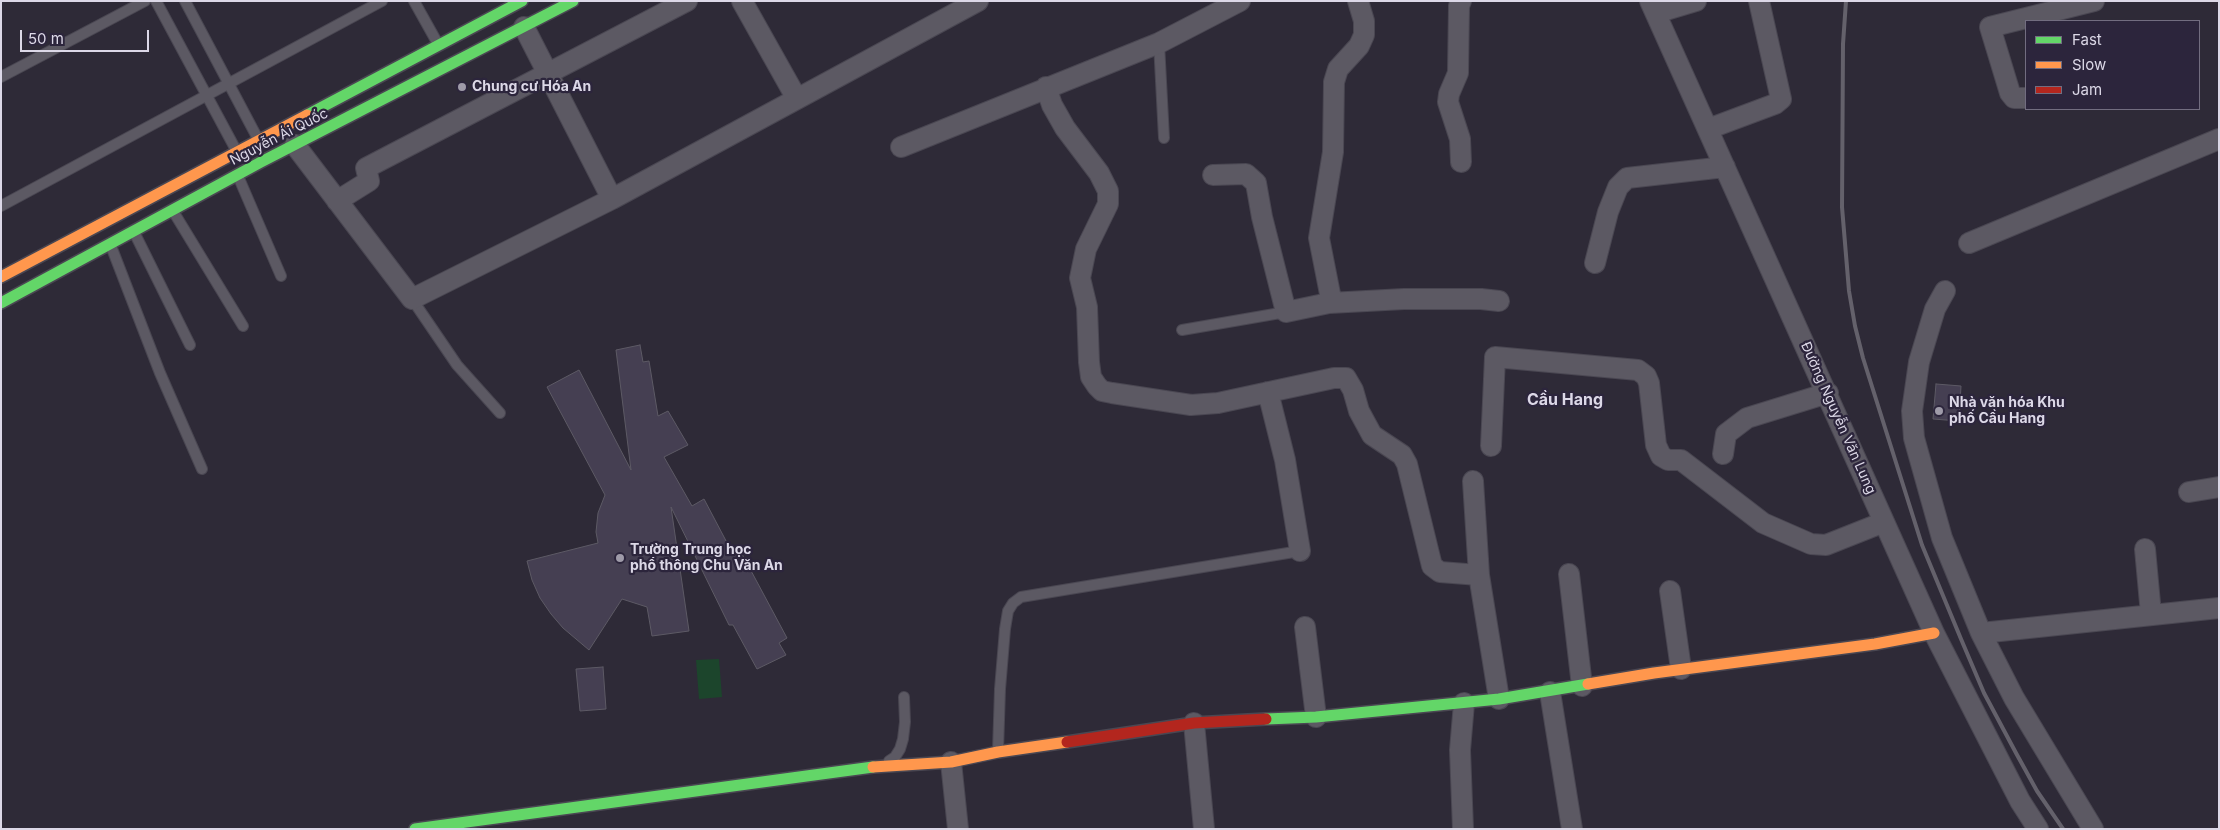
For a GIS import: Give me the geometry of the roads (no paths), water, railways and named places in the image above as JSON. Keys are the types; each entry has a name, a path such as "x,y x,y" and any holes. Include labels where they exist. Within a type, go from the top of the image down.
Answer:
{"street":[{"name":"Nguyễn Ái Quốc","path":"1,277 522,1"},
{"name":"Nguyễn Ái Quốc","path":"1,303 237,175 573,1"},
{"path":"337,201 369,181 366,168 687,1"},
{"path":"742,1 798,99"},
{"path":"296,145 412,299 612,198 978,1"},
{"path":"901,147 1160,43 1240,1"},
{"path":"1329,303 1330,299 1320,238 1333,152 1334,82 1338,69 1359,46 1364,35 1364,21 1358,1"},
{"path":"1653,7 1696,1"},
{"path":"1708,129 1775,104 1781,99 1759,1"},
{"path":"2025,98 2014,98 2010,93 1990,27 2094,1"},
{"path":"1457,3 1458,73 1449,94 1448,102 1460,139 1461,162"},
{"name":"Đường Nguyễn Văn Lung","path":"1653,7 1828,393 1934,633 2020,801 2038,829"},
{"path":"524,27 612,198"},
{"path":"1046,88 1052,105 1065,128 1099,173 1108,191 1108,204 1086,249 1080,278 1087,307 1091,377 1097,386 1102,391 1191,405 1218,403 1343,377 1348,380 1359,411 1372,435 1402,455 1407,464 1432,566 1440,572 1479,575"},
{"path":"1970,243 2219,139"},
{"path":"1595,263 1608,212 1618,187 1627,178 1725,167"},
{"path":"1213,175 1246,174 1256,183 1264,226 1286,312 1329,303 1404,299 1481,299 1499,301"},
{"path":"1945,291 1935,310 1919,362 1912,411 1914,438 1942,538 1981,633 2014,698 2093,829"},
{"path":"1491,446 1495,357 1638,370 1646,376 1649,383 1656,445 1661,456 1668,460 1680,460 1763,523 1811,544 1826,545 1884,522"},
{"path":"1268,392 1285,460 1300,551"},
{"path":"1723,454 1726,434 1747,418 1828,393"},
{"path":"1473,481 1479,575 1499,699"},
{"path":"2189,492 2219,486"},
{"path":"2145,549 2151,614"},
{"path":"1569,574 1582,686"},
{"path":"1670,591 1682,669"},
{"path":"1981,633 2219,608"},
{"path":"1305,627 1316,717"},
{"path":"416,829 877,768 951,762 998,752 1194,723 1316,717 1499,699 1682,669 1875,644 1934,633"},
{"path":"1550,692 1572,829"},
{"path":"1463,829 1460,750 1464,703"},
{"path":"1194,723 1204,829"},
{"path":"951,762 958,829"}],"lane":[{"path":"1,77 145,1"},
{"path":"156,1 236,151"},
{"path":"185,1 258,140"},
{"path":"1,206 382,1"},
{"path":"414,1 438,45"},
{"path":"1160,43 1164,138"},
{"path":"237,175 281,276"},
{"path":"173,211 243,326"},
{"path":"134,231 190,345"},
{"path":"110,244 160,373 202,469"},
{"path":"412,299 457,365 500,413"},
{"path":"1182,330 1286,312"},
{"path":"998,752 1004,629 1008,611 1013,603 1022,598 1300,551"},
{"path":"877,768 895,757 900,749 905,722 904,697"}],"railway":[{"path":"1846,1 1843,44 1842,207 1849,291 1863,358 1922,545 1961,639 1984,693 2016,753 2037,791 2063,829"}],"place":[{"name":"Chung cư Hóa An","path":"462,87"},
{"name":"Nhà văn hóa Khu phố Cầu Hang","path":"1939,411"},
{"name":"Trường Trung học phổ thông Chu Văn An","path":"620,558"}],"district":[{"name":"Cầu Hang","path":"1565,400"}]}
